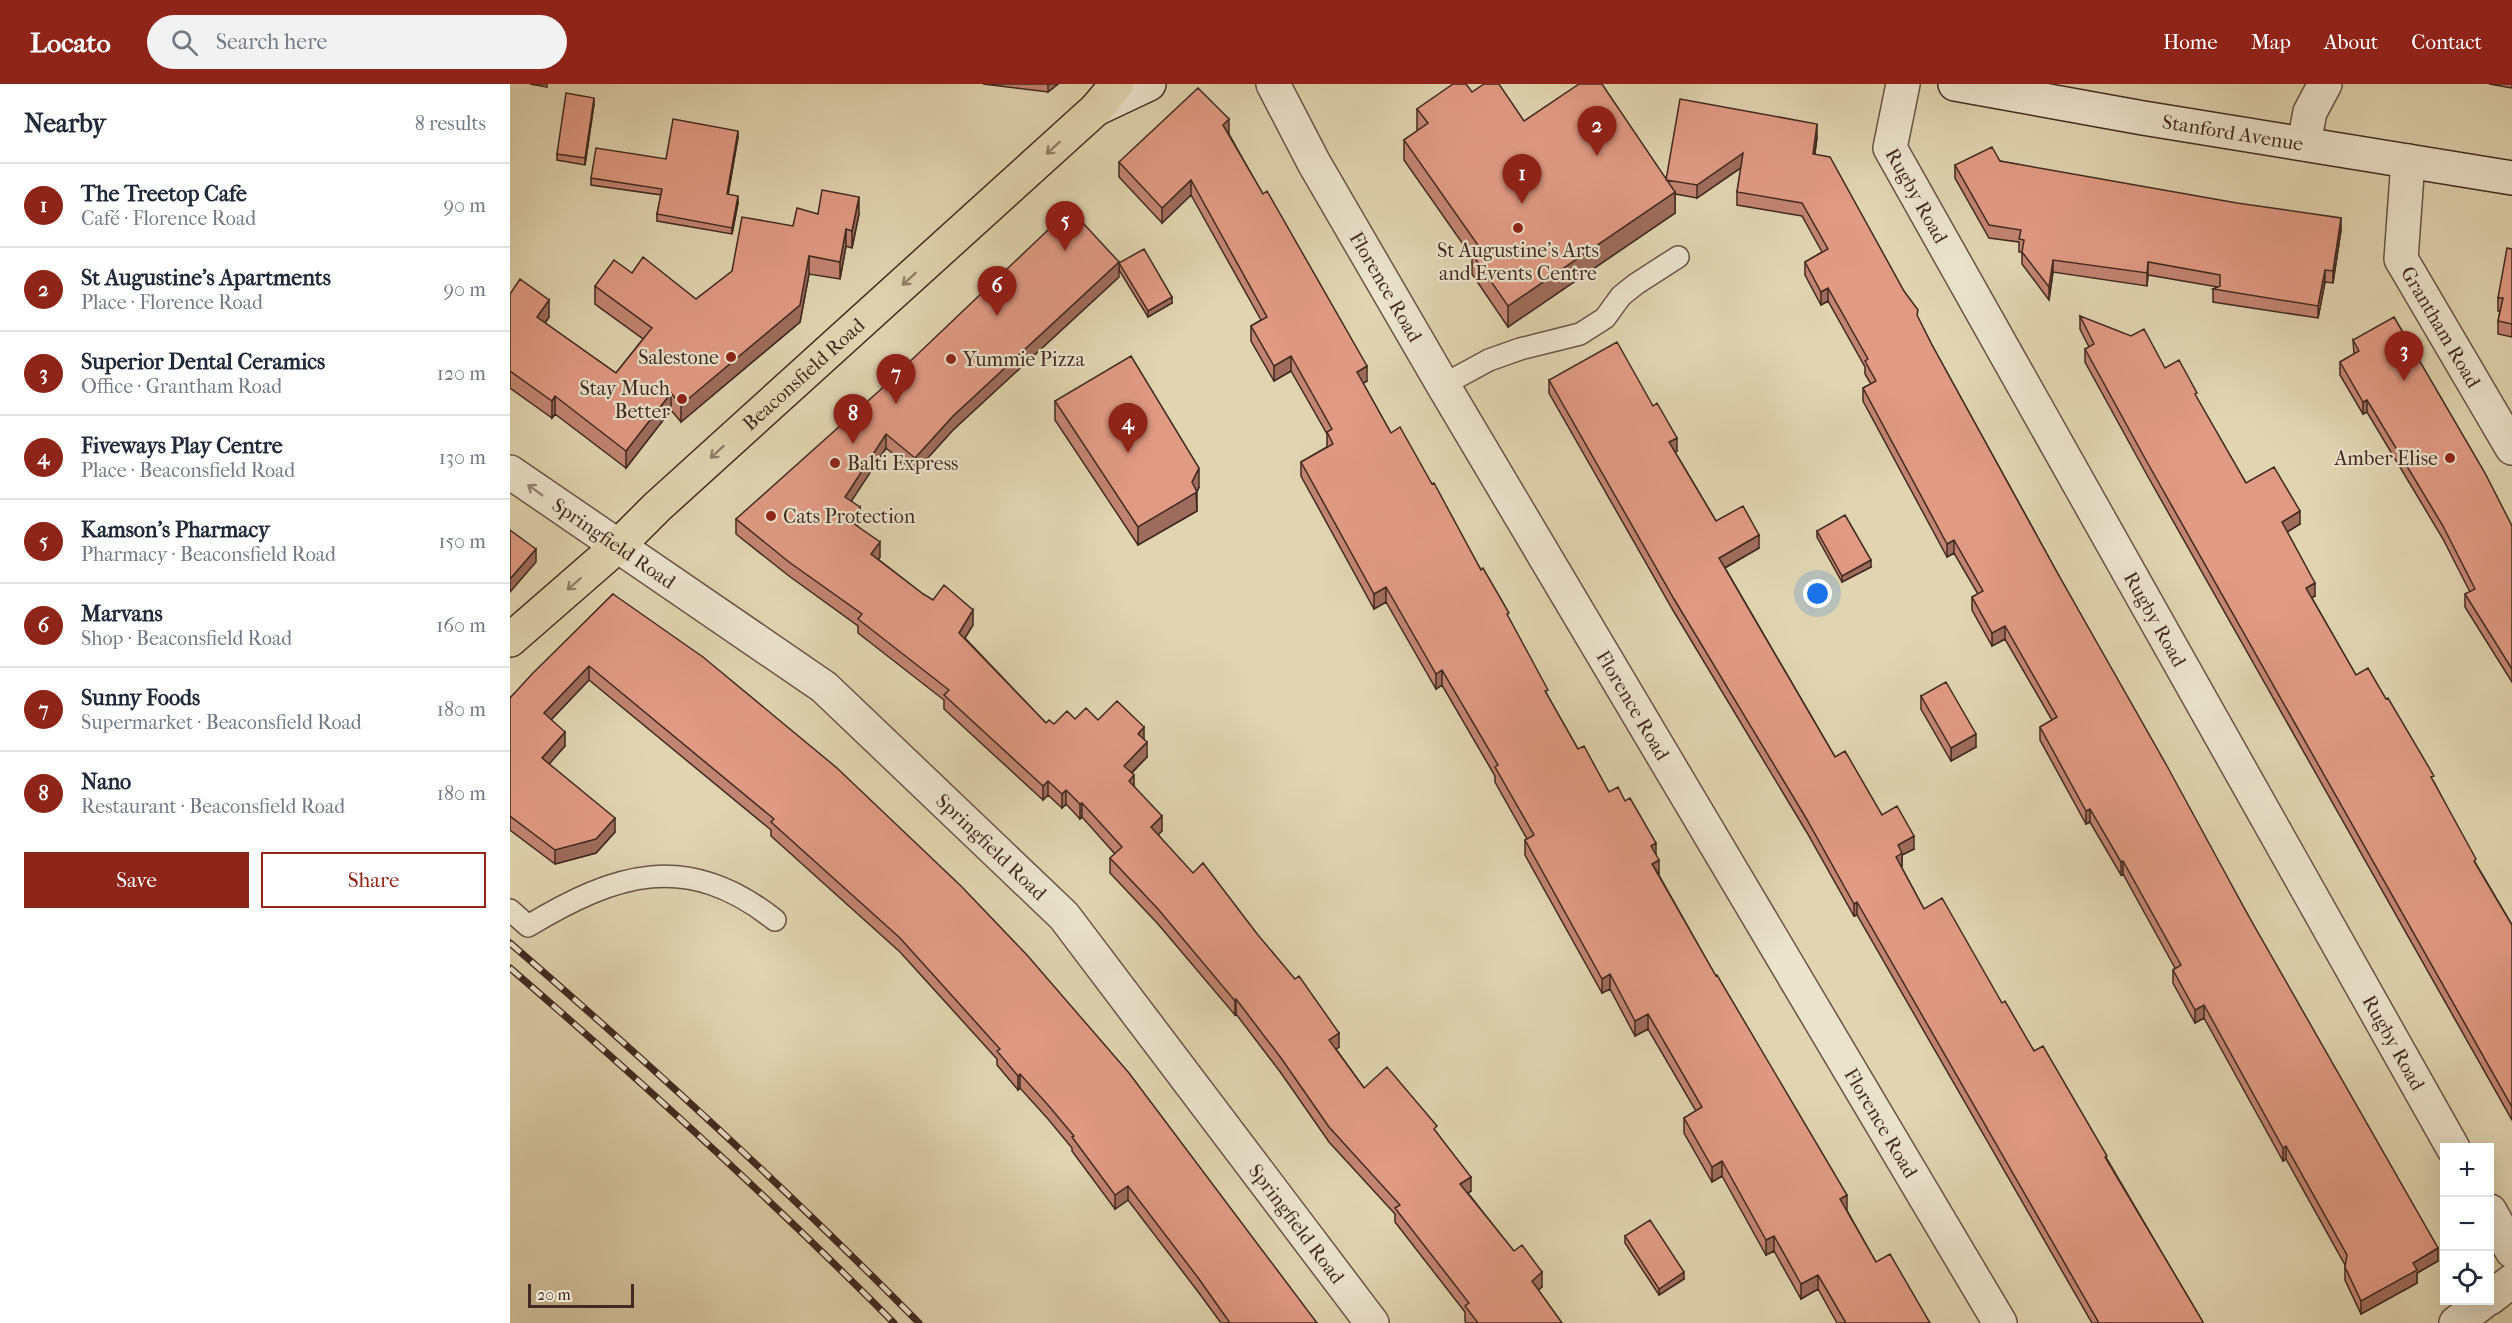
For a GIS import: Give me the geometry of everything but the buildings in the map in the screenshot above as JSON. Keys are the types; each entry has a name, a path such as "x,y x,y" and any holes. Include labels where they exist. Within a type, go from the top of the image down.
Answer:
{"highway":[{"name":"Beaconsfield Road","path":"510,640 619,545 657,507 1096,109 1117,84"}],"street":[{"name":"Beaconsfield Road","path":"1096,109 1149,84"},
{"name":"Florence Road","path":"1273,84 1314,163 1443,385 2000,1323"},
{"name":"Rugby Road","path":"1903,84 1890,148 2450,1143"},
{"name":"Stanford Avenue","path":"1955,84 2144,118 2512,178"},
{"path":"2304,143 2310,112 2325,84"},
{"name":"Grantham Road","path":"2408,161 2401,259 2512,448"},
{"name":"Springfield Road","path":"510,472 824,687 1064,916 1372,1323"},
{"path":"2494,1219 2512,1251"},
{"path":"2494,1295 2512,1281"},
{"path":"2456,1323 2479,1305"}],"lane":[{"path":"1443,385 1489,360 1586,330 1605,318 1628,290 1678,257"},
{"path":"510,910 528,926 561,905 597,890 636,877 658,874 693,879 729,891 753,902 775,921"}],"railway":[{"path":"510,943 718,1129 919,1323"},
{"path":"510,968 705,1142 801,1231 894,1323"}],"place":[{"name":"St Augustine's Apartments","path":"1597,156"},
{"name":"The Treetop Cafe","path":"1522,204"},
{"name":"St Augustine's Arts and Events Centre","path":"1518,228"},
{"name":"Kamson's Pharmacy","path":"1065,251"},
{"name":"Marvans","path":"997,316"},
{"name":"Salestone","path":"731,357"},
{"name":"Yummie Pizza","path":"951,359"},
{"name":"Superior Dental Ceramics","path":"2404,381"},
{"name":"Stay Much Better","path":"682,399"},
{"name":"Sunny Foods","path":"896,404"},
{"name":"Nano","path":"853,444"},
{"name":"Fiveways Play Centre","path":"1128,453"},
{"name":"Amber Elise","path":"2450,458"},
{"name":"Balti Express","path":"835,463"},
{"name":"Cats Protection","path":"771,516"}]}
